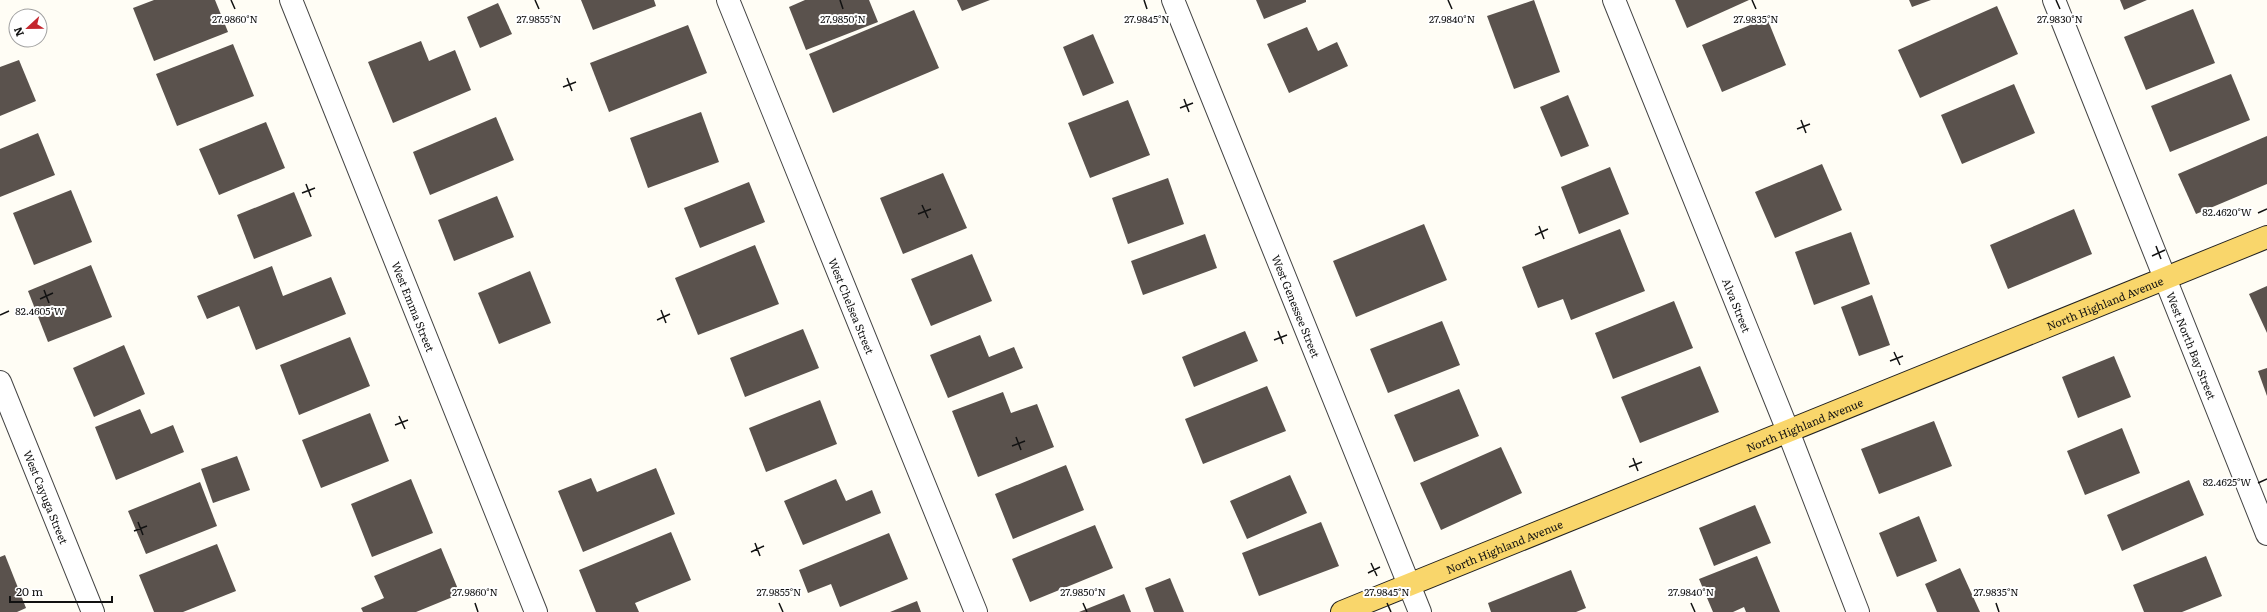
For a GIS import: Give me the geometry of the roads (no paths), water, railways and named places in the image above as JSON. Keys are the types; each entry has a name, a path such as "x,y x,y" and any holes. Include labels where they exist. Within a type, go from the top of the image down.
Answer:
{"main road":[{"name":"North Highland Avenue","path":"1342,612 2267,237"}],"street":[{"name":"West Emma Street","path":"291,0 536,612"},
{"name":"West Chelsea Street","path":"728,0 976,612"},
{"name":"West Genessee Street","path":"1173,0 1420,612"},
{"name":"Alva Street","path":"1614,0 1788,431 1858,612"},
{"name":"West North Bay Street","path":"2054,0 2267,534"},
{"name":"West Cayuga Street","path":"0,382 93,612"}]}
